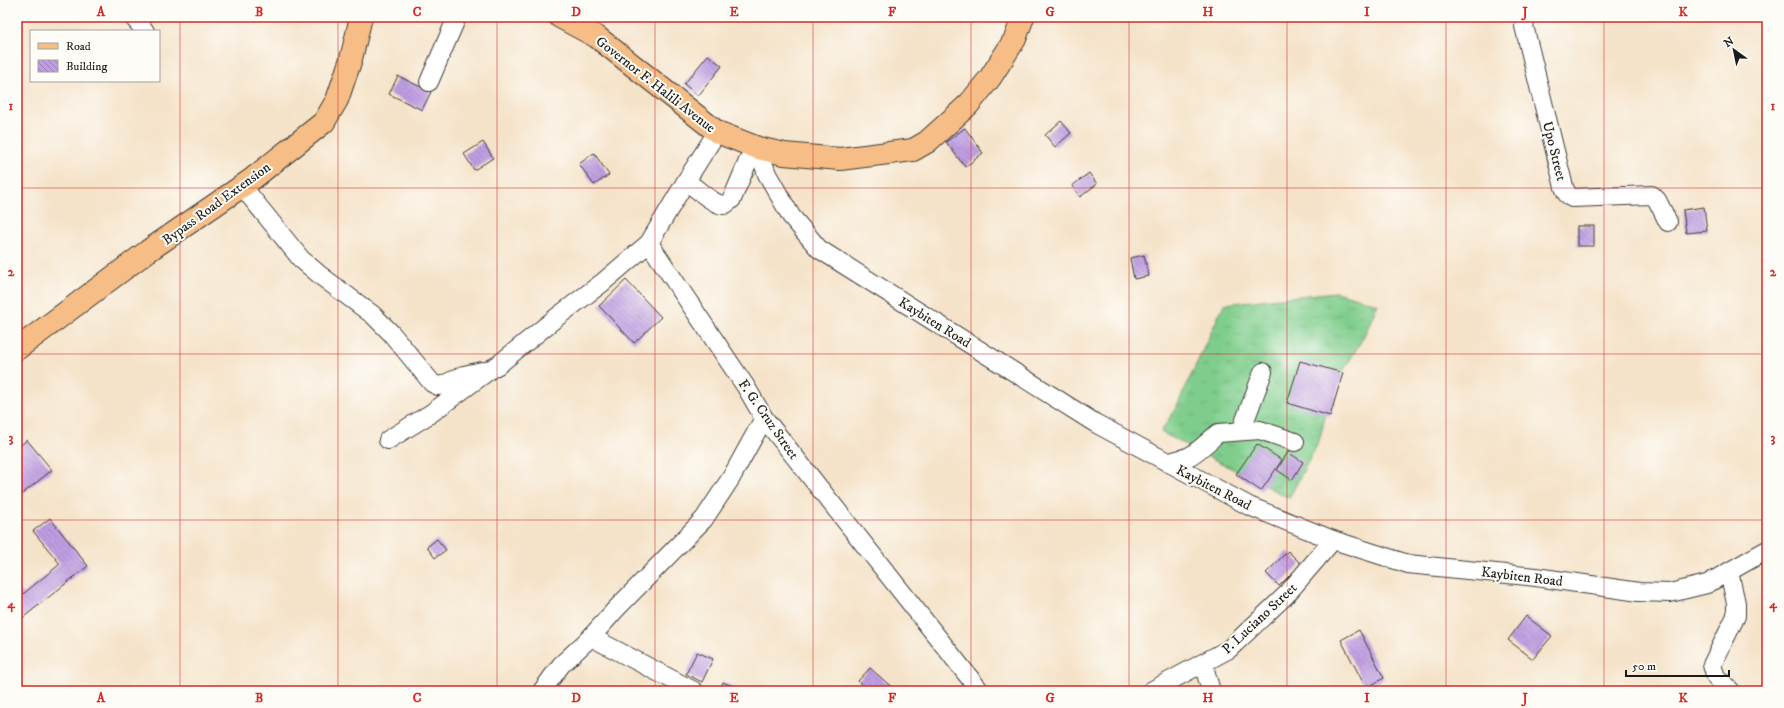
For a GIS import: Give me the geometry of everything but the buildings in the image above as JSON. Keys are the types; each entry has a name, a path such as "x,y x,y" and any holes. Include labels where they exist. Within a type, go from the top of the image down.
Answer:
{"main road":[{"name":"Bypass Road Extension","path":"17,349 148,251 242,186 324,122 337,100 351,59 361,17"},
{"name":"Governor F. Halili Avenue","path":"560,17 597,37 717,132 756,148 784,154 840,159 913,150 927,142 969,104 994,72 1014,39 1023,17"}],"street":[{"path":"133,17 144,30"},
{"path":"429,82 457,17"},
{"name":"Upo Street","path":"1526,17 1524,26 1567,194 1572,198 1652,195 1657,200 1668,222"},
{"path":"388,440 430,414 498,365 602,283 649,243 717,132"},
{"path":"686,181 711,200 721,206 725,205 732,199 756,148"},
{"name":"Kaybiten Road","path":"756,148 767,174 791,216 819,248 1095,423 1249,506 1333,540 1408,564 1536,577 1639,592 1670,593 1707,584 1767,550"},
{"path":"242,186 301,259 321,276 373,314 391,333 432,383 438,386 443,385 464,375 491,369"},
{"name":"F. G. Cruz Street","path":"649,243 746,387 764,418 980,691"},
{"path":"1241,430 1263,372"},
{"path":"542,691 561,665 591,637 616,609 704,519 731,478 764,418"},
{"path":"1168,463 1178,458 1189,456 1218,433 1241,430 1260,430 1295,442"},
{"name":"P. Luciano Street","path":"1151,691 1229,649 1286,595 1333,540"},
{"path":"1729,572 1736,603 1736,616 1712,665 1716,677 1731,691"},
{"path":"591,637 694,691"},
{"path":"1203,664 1211,691"}],"green space":[{"path":"1336,292 1378,304 1364,336 1332,390 1319,441 1289,498 1161,432 1177,406 1224,304"}]}
